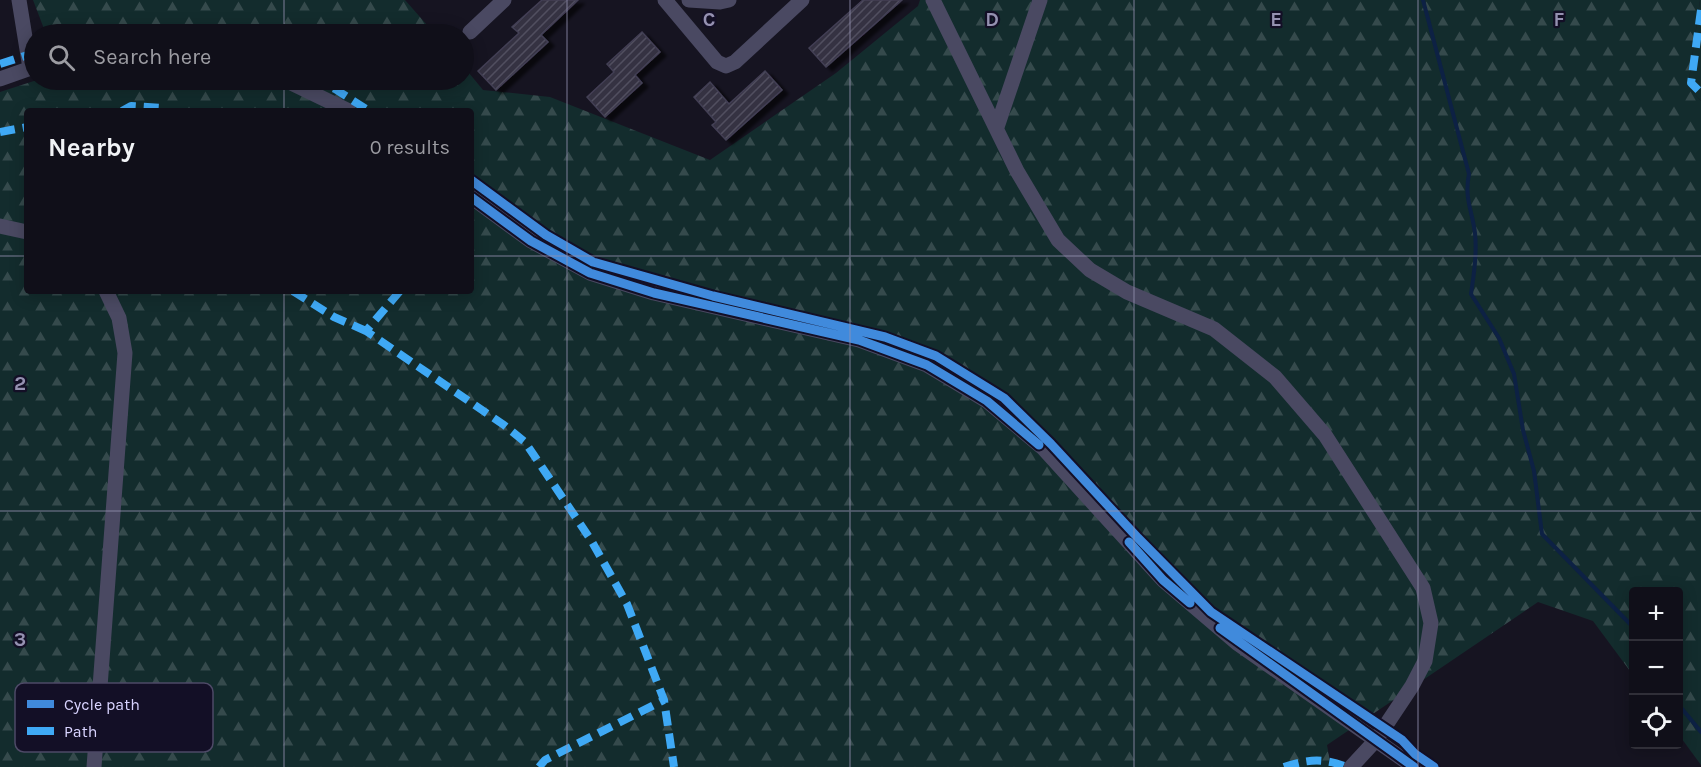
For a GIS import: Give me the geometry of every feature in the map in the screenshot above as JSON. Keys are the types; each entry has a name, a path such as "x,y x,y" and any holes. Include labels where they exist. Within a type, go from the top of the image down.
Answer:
{"street":[{"path":"19,0 24,26"},
{"path":"474,28 504,0"},
{"path":"665,0 717,62 726,66 735,62 802,0"},
{"path":"689,0 720,2 729,0"},
{"path":"933,0 1017,171 1058,240 1090,270 1126,292 1214,329 1275,377 1325,435 1423,588 1431,623 1425,661 1412,686 1376,740 1351,767"},
{"path":"997,127 1040,0"},
{"path":"0,79 24,70"},
{"path":"306,90 343,108"},
{"path":"474,199 531,241 590,273 654,293 859,340 927,365 987,401 1043,448 1162,580 1237,643 1414,767"},
{"path":"0,226 24,231"},
{"path":"100,683 125,353 119,318 107,294"},
{"path":"94,767 95,752"}],"green space":[{"path":"33,0 405,0 426,24 42,24"},
{"path":"920,0 1700,0 1688,87 1701,101 1701,765 1683,740 1683,587 1629,587 1629,670 1593,621 1538,602 1327,745 1331,767 0,767 0,92 24,84 24,90 474,90 474,79 483,90 550,97 710,160 836,73 918,6"},
{"path":"1701,0 1701,101 1688,87"}],"building":[{"path":"542,0 578,0 541,35 548,42 496,90 478,71 519,33 512,27"},
{"path":"863,0 902,0 826,67 809,48"},
{"path":"642,32 660,52 635,75 642,83 605,117 587,97 614,72 607,64"},
{"path":"765,71 782,90 726,140 712,125 716,122 694,97 710,82 729,104"}],"waterway":[{"path":"1423,0 1469,174 1468,197 1476,241 1471,294 1499,338 1514,374 1523,430 1534,471 1542,534 1629,623"},
{"path":"1683,710 1701,732"}],"marked path":[{"path":"1701,10 1691,83 1701,93"},
{"path":"0,64 24,56"},
{"path":"337,90 364,108"},
{"path":"127,108 131,106 161,108"},
{"path":"0,132 24,128"},
{"path":"298,294 334,317 366,331"},
{"path":"397,294 366,331 504,425 525,442 591,540 627,604 664,700 674,767"},
{"path":"539,767 545,760 664,700"},
{"path":"1284,767 1316,761 1331,762 1347,767"}],"cycle path":[{"path":"474,182 546,235 593,262 713,296 885,337 936,356 1004,398 1051,444 1138,538 1211,612 1402,740 1415,754 1434,767"},
{"path":"474,199 531,241 590,273 654,293 859,340 927,365 987,401 1039,445"},
{"path":"1129,542 1163,580 1190,603"},
{"path":"1220,628 1414,767"}]}
